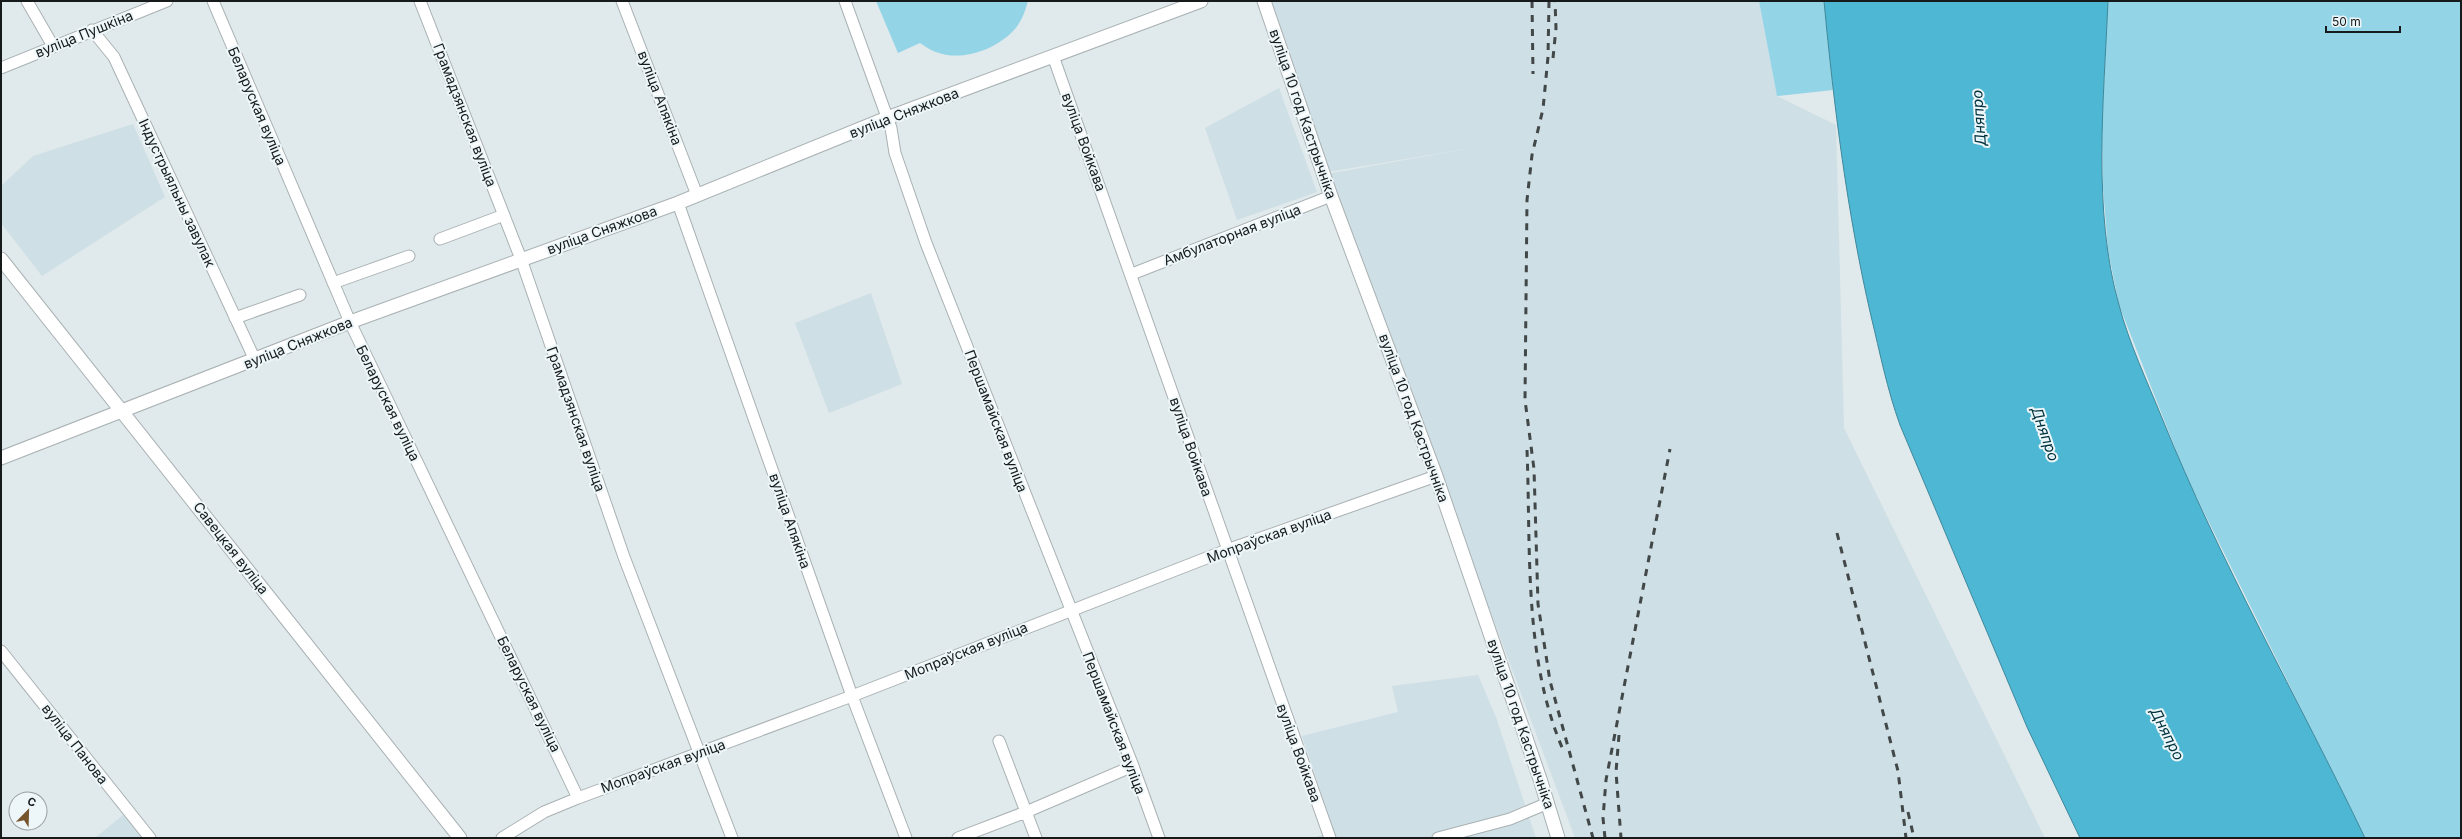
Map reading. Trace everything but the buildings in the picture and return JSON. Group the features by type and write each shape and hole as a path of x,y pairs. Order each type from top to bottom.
{"street":[{"path":"27,1 53,46"},
{"name":"вуліца Пушкіна","path":"1,68 167,1"},
{"name":"Беларуская вуліца","path":"213,1 350,322 578,798"},
{"name":"Грамадзянская вуліца","path":"420,1 521,259 624,556 732,838"},
{"name":"вуліца Апякіна","path":"622,1 697,195"},
{"name":"Першамайская вуліца","path":"845,1 887,118 895,153 926,243 1069,610 1133,766 1159,838"},
{"name":"вуліца Сняжкова","path":"1,458 350,322 697,195 887,118 1202,1"},
{"name":"вуліца 10 год Кастрычніка","path":"1264,1 1331,196 1436,476 1548,803 1558,838"},
{"name":"Індустрыяльны завулак","path":"92,30 114,57 255,360"},
{"name":"вуліца Войкава","path":"1053,56 1132,274 1227,550 1330,838"},
{"name":"Амбулаторная вуліца","path":"1132,274 1331,196"},
{"name":"вуліца Апякіна","path":"678,202 852,696 906,838"},
{"path":"440,239 504,215"},
{"path":"333,283 409,256"},
{"name":"Савецкая вуліца","path":"1,259 460,838"},
{"path":"236,318 300,294"},
{"name":"Мопраўская вуліца","path":"502,838 544,812 578,798 852,696 1069,610 1227,550 1436,476"},
{"name":"вуліца Панова","path":"1,651 150,838"},
{"path":"999,741 1036,838"},
{"path":"958,838 1026,812 1133,766"},
{"path":"1438,838 1510,819 1548,803"}],"shaded area":[{"path":"876,1 1028,1 1020,21 1006,38 987,49 967,55 956,56 936,52 920,43 898,53"},
{"path":"1271,1 1759,1 1777,96 1836,125 1844,428 2045,838 1575,838 1327,174 1477,147 1328,172"},
{"path":"1759,1 1824,1 1833,90 1777,96"},
{"path":"2108,1 2461,1 2461,838 2365,838 2186,476 2119,305 2108,250 2103,188 2102,126"},
{"path":"1279,88 1317,192 1237,220 1205,128"},
{"path":"133,124 165,197 42,276 1,223 1,186 33,156"},
{"path":"871,293 902,384 829,413 795,323"},
{"path":"1478,675 1496,717 1536,838 1313,838 1334,831 1302,736 1398,712 1392,686"},
{"path":"123,815 143,838 95,838"}],"water":[{"name":"Дняпро","path":"1824,1 2108,1 2103,115 2103,193 2105,231 2111,269 2123,319 2144,376 2209,525 2365,838 2080,838 2027,727 1900,425 1891,398 1862,277 1848,199 1832,80"}],"railway":[{"path":"1532,1 1533,74"},
{"path":"1549,1 1548,57 1543,109 1532,155 1527,200 1525,400 1534,469 1538,604 1550,681 1593,838"},
{"path":"1553,58 1556,28 1555,1"},
{"path":"1605,838 1603,818 1606,780 1670,449"},
{"path":"1527,450 1530,565 1535,642 1541,680 1551,716 1564,752"},
{"path":"1837,533 1898,771 1906,838"},
{"path":"1619,735 1616,772 1621,838"},
{"path":"1908,812 1914,838"}]}
